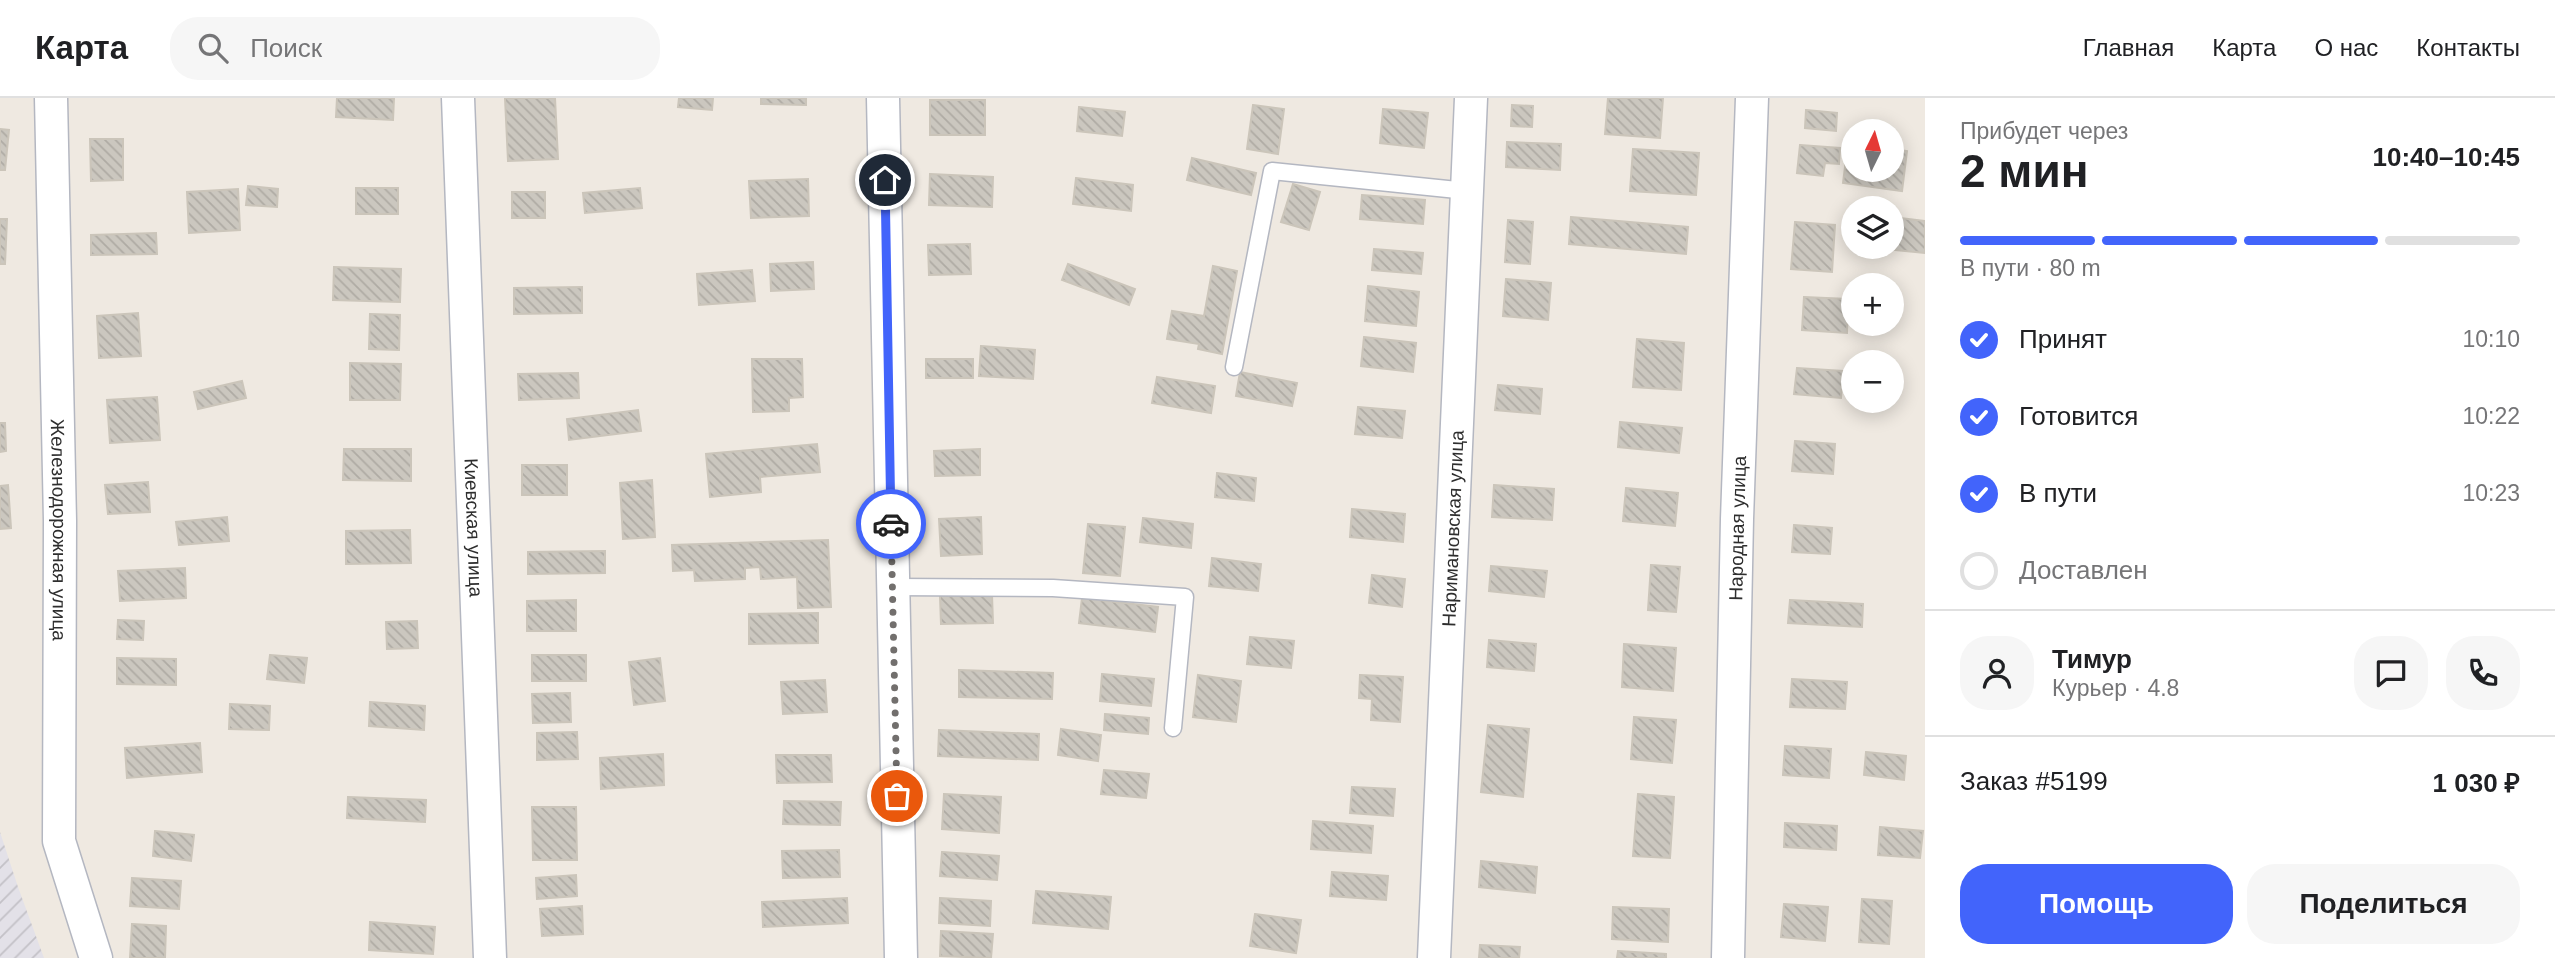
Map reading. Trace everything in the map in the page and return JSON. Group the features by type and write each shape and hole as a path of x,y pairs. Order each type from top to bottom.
{"street":[{"name":"Железнодорожная улица","path":"51,98 60,521 59,841 96,958"},
{"name":"Киевская улица","path":"458,98 490,958"},
{"path":"883,98 901,958"},
{"name":"Наримановская улица","path":"1434,958 1471,98"},
{"name":"Народная улица","path":"1728,958 1737,519 1752,98"}],"lane":[{"path":"1234,368 1272,171 1467,191"},
{"path":"893,587 1053,588 1185,597 1173,728"}],"shaded area":[{"path":"0,832 18,887 44,958 0,958"}],"building":[{"path":"337,98 394,98 393,120 336,117"},
{"path":"505,98 555,98 558,159 508,161"},
{"path":"679,98 713,98 712,110 678,107"},
{"path":"761,98 806,98 806,105 761,104"},
{"path":"1608,98 1663,98 1660,138 1605,134"},
{"path":"930,100 985,100 985,135 930,135"},
{"path":"1253,105 1284,109 1278,154 1247,149"},
{"path":"1512,105 1533,106 1532,127 1511,126"},
{"path":"1079,107 1125,112 1122,136 1077,131"},
{"path":"1383,109 1428,113 1424,148 1380,143"},
{"path":"1806,110 1837,113 1836,131 1805,128"},
{"path":"0,129 9,130 5,170 0,170"},
{"path":"90,139 123,139 123,180 91,181"},
{"path":"1507,142 1561,144 1560,170 1506,167"},
{"path":"1800,145 1840,148 1839,164 1825,163 1823,176 1797,173"},
{"path":"1633,149 1699,153 1696,195 1630,191"},
{"path":"1904,151 1907,151 1904,175"},
{"path":"1192,158 1256,173 1251,195 1187,180"},
{"path":"930,174 993,177 992,207 929,205"},
{"path":"1076,178 1133,185 1131,211 1073,204"},
{"path":"808,179 809,216 751,218 749,181"},
{"path":"1843,182 1903,182 1902,191"},
{"path":"1293,184 1320,192 1309,230 1281,222"},
{"path":"248,186 278,189 277,207 246,205"},
{"path":"356,188 398,188 398,214 356,214"},
{"path":"640,188 642,208 585,213 583,193"},
{"path":"238,189 240,230 189,233 187,192"},
{"path":"512,192 545,192 545,218 512,218"},
{"path":"1362,195 1425,200 1423,224 1360,219"},
{"path":"1571,217 1688,227 1686,254 1569,244"},
{"path":"1904,218 1925,221 1925,253 1904,251"},
{"path":"0,219 7,219 5,264 0,264"},
{"path":"1508,220 1533,222 1530,264 1505,262"},
{"path":"1795,222 1835,225 1832,272 1791,269"},
{"path":"156,233 157,254 91,255 91,235"},
{"path":"970,244 971,274 929,275 928,245"},
{"path":"1374,249 1423,253 1421,274 1372,270"},
{"path":"813,262 814,289 771,291 770,264"},
{"path":"1068,264 1135,289 1129,305 1062,280"},
{"path":"1213,266 1237,271 1222,354 1198,349 1199,344 1167,339 1172,311 1204,316"},
{"path":"334,267 401,269 400,302 333,300"},
{"path":"752,270 755,301 699,305 697,274"},
{"path":"1506,279 1551,283 1548,320 1503,316"},
{"path":"1368,286 1419,292 1416,326 1365,321"},
{"path":"582,287 582,313 514,314 514,288"},
{"path":"1804,297 1841,299 1841,333 1802,330"},
{"path":"138,313 141,356 99,358 97,316"},
{"path":"370,314 400,315 399,350 369,349"},
{"path":"1364,337 1416,343 1413,372 1361,366"},
{"path":"1637,339 1684,343 1681,390 1633,387"},
{"path":"981,346 1035,350 1033,379 979,376"},
{"path":"752,359 802,359 803,397 789,398 789,411 753,412"},
{"path":"926,359 973,359 973,378 926,378"},
{"path":"350,363 401,364 400,400 350,400"},
{"path":"1797,368 1841,371 1841,398 1794,394"},
{"path":"1240,372 1297,383 1292,406 1236,396"},
{"path":"578,373 579,398 519,400 518,374"},
{"path":"1157,377 1215,386 1211,413 1152,403"},
{"path":"242,381 246,398 198,409 194,392"},
{"path":"1498,385 1542,389 1540,414 1495,410"},
{"path":"157,397 160,440 110,443 107,400"},
{"path":"1358,407 1405,411 1402,438 1355,434"},
{"path":"638,410 641,431 569,440 567,419"},
{"path":"1620,422 1682,428 1679,453 1618,447"},
{"path":"0,423 5,423 6,451 0,452"},
{"path":"1795,441 1835,444 1833,474 1792,471"},
{"path":"817,444 820,472 760,477 761,492 710,497 706,454"},
{"path":"344,449 411,449 411,481 343,480"},
{"path":"980,449 980,475 935,476 934,451"},
{"path":"522,465 567,465 567,495 522,495"},
{"path":"1217,473 1256,478 1254,501 1215,497"},
{"path":"652,480 655,537 623,539 620,483"},
{"path":"148,482 150,512 108,514 105,485"},
{"path":"8,485 11,528 0,529 0,486"},
{"path":"1494,485 1554,489 1552,520 1492,517"},
{"path":"1626,488 1678,493 1675,526 1623,521"},
{"path":"1352,509 1405,514 1403,542 1350,537"},
{"path":"227,517 229,541 179,545 176,522"},
{"path":"981,517 982,554 941,556 939,519"},
{"path":"1143,518 1193,524 1191,548 1140,542"},
{"path":"1088,524 1125,527 1120,576 1083,573"},
{"path":"1794,525 1832,528 1830,554 1792,552"},
{"path":"410,530 411,563 346,564 346,531"},
{"path":"828,540 831,607 798,608 797,577 761,579 760,567 745,568 745,579 695,581 694,570 673,571 672,545"},
{"path":"605,551 605,573 528,574 528,552"},
{"path":"1212,558 1261,564 1258,591 1209,586"},
{"path":"1651,565 1680,567 1676,612 1648,610"},
{"path":"1491,566 1547,571 1544,597 1489,591"},
{"path":"185,568 186,598 120,601 118,571"},
{"path":"1372,575 1405,579 1402,607 1369,603"},
{"path":"992,595 993,623 941,624 940,596"},
{"path":"1082,598 1158,607 1155,632 1079,623"},
{"path":"576,600 576,631 527,631 527,601"},
{"path":"1790,600 1863,604 1862,627 1788,623"},
{"path":"818,613 818,643 749,644 749,614"},
{"path":"118,620 144,621 143,640 117,639"},
{"path":"417,621 418,648 387,649 386,622"},
{"path":"1250,637 1294,641 1291,668 1247,664"},
{"path":"1489,640 1536,644 1534,671 1487,667"},
{"path":"1624,644 1676,648 1673,691 1622,687"},
{"path":"270,655 307,658 304,683 267,679"},
{"path":"532,655 586,655 586,681 532,681"},
{"path":"117,658 176,659 176,685 117,684"},
{"path":"660,658 665,701 634,705 629,662"},
{"path":"959,670 1053,673 1052,699 959,697"},
{"path":"1102,674 1154,679 1151,706 1100,701"},
{"path":"1198,675 1241,681 1236,722 1193,717"},
{"path":"1360,675 1403,677 1400,722 1371,720 1372,699 1359,698"},
{"path":"1792,679 1847,682 1845,709 1790,707"},
{"path":"825,680 827,712 783,714 781,682"},
{"path":"570,693 571,722 533,723 532,694"},
{"path":"370,702 425,706 424,730 369,726"},
{"path":"230,704 270,706 269,730 229,729"},
{"path":"1105,714 1149,718 1148,734 1104,730"},
{"path":"1634,717 1676,720 1672,763 1631,759"},
{"path":"1488,725 1529,729 1523,797 1481,792"},
{"path":"1061,729 1101,735 1098,761 1058,755"},
{"path":"939,730 1039,734 1038,760 938,756"},
{"path":"577,732 578,759 537,760 537,733"},
{"path":"200,743 202,772 127,778 125,748"},
{"path":"1785,746 1831,749 1829,778 1783,775"},
{"path":"1866,752 1906,756 1904,780 1864,775"},
{"path":"663,754 664,785 601,789 600,758"},
{"path":"776,755 831,755 832,782 777,783"},
{"path":"1104,770 1149,774 1146,798 1101,794"},
{"path":"1352,787 1395,789 1393,816 1350,813"},
{"path":"944,794 1001,797 999,833 942,829"},
{"path":"1638,794 1674,797 1670,858 1633,856"},
{"path":"348,797 426,800 425,822 347,818"},
{"path":"784,801 841,802 840,825 783,824"},
{"path":"532,807 576,807 577,860 533,860"},
{"path":"1313,821 1373,826 1371,853 1311,849"},
{"path":"1785,823 1837,826 1836,850 1784,847"},
{"path":"1880,827 1923,831 1920,858 1878,855"},
{"path":"155,831 194,835 191,861 153,856"},
{"path":"839,850 840,877 783,878 782,851"},
{"path":"942,852 999,856 997,880 940,876"},
{"path":"1481,861 1537,867 1535,893 1479,887"},
{"path":"1332,872 1388,876 1386,900 1330,896"},
{"path":"576,875 577,896 537,899 536,878"},
{"path":"132,878 181,881 179,909 130,906"},
{"path":"1036,891 1111,897 1108,929 1033,923"},
{"path":"847,898 848,923 763,927 762,902"},
{"path":"940,898 991,901 990,926 939,923"},
{"path":"1862,899 1892,901 1889,944 1859,942"},
{"path":"1784,904 1828,907 1825,941 1781,937"},
{"path":"582,906 583,934 542,936 540,909"},
{"path":"1613,907 1669,909 1668,942 1612,939"},
{"path":"1255,914 1301,920 1296,953 1250,946"},
{"path":"370,922 435,927 433,954 369,950"},
{"path":"132,924 166,926 165,958 130,958"},
{"path":"941,931 993,934 991,958 940,956"},
{"path":"1480,945 1520,947 1519,958 1479,958"},
{"path":"1618,951 1666,954 1666,958 1617,958"}],"way so far":[{"path":"891,524 897,796"}],"route":[{"path":"885,180 891,524"}]}
